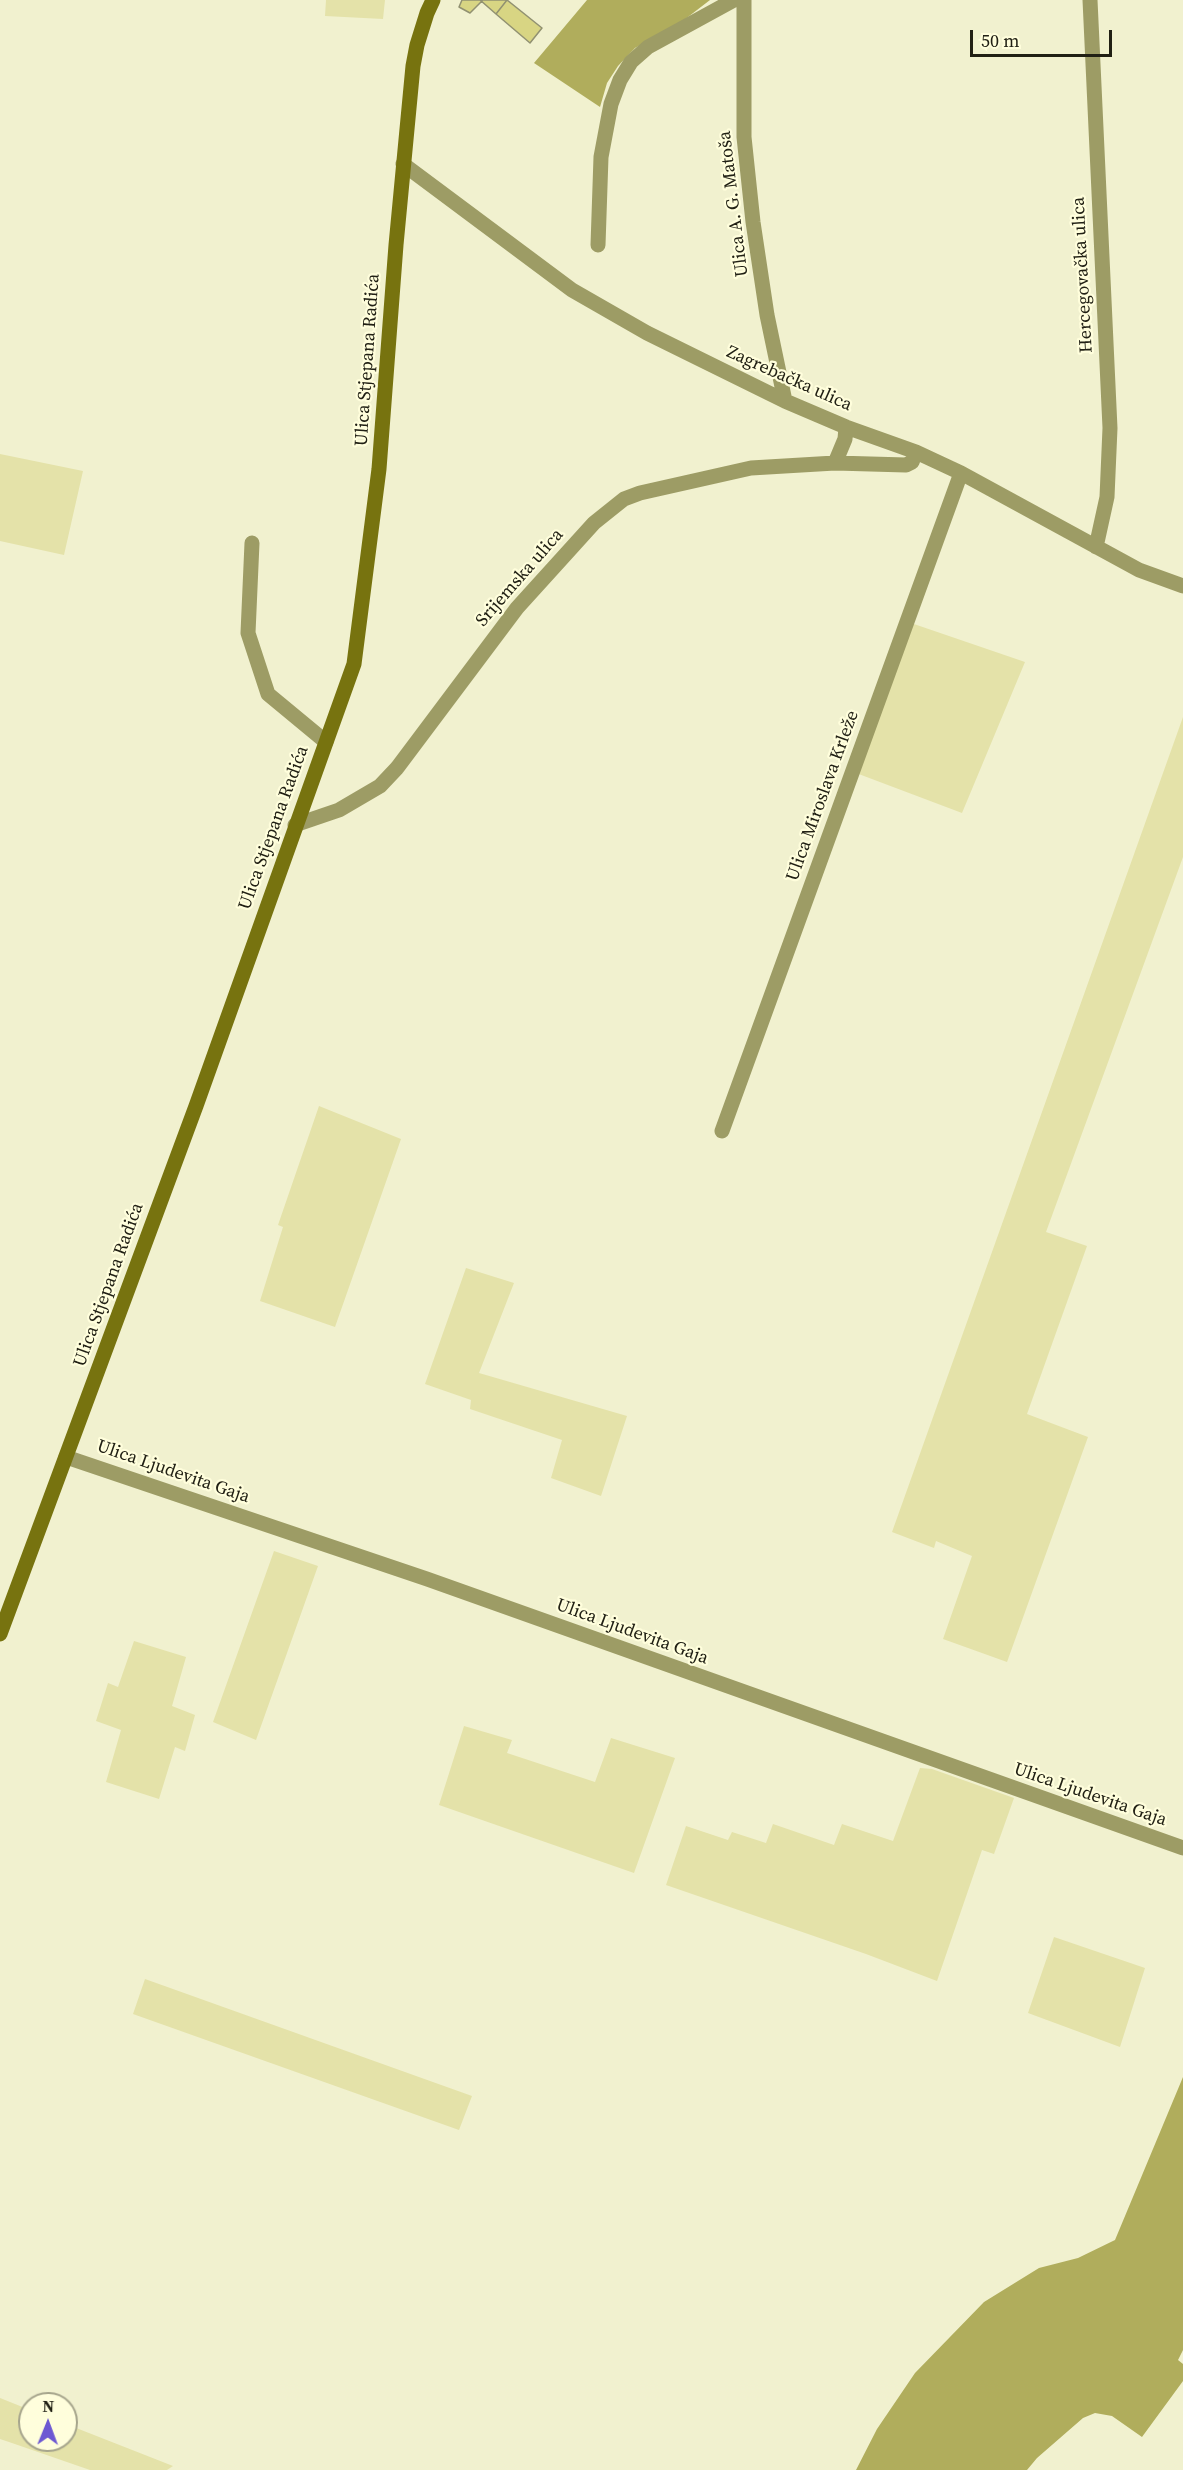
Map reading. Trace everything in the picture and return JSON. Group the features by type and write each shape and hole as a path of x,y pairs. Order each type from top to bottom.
{"street":[{"name":"Ulica Stjepana Radića","path":"0,1634 196,1106 354,664 379,469 403,164 417,45 427,13 434,0"},
{"path":"598,245 601,157 611,104 620,80 632,62 648,47 734,0"},
{"name":"Ulica A. G. Matoša","path":"744,0 744,137 753,222 767,315 785,401"},
{"name":"Hercegovačka ulica","path":"1090,0 1110,428 1107,497 1096,547"},
{"name":"Zagrebačka ulica","path":"403,164 572,290 647,333 785,401 846,427 916,452 961,473 1139,570 1183,586"},
{"path":"835,463 842,451 846,427"},
{"name":"Srijemska ulica","path":"295,825 339,810 380,786 397,768 517,608 594,523 615,505 640,493 751,468 835,463 906,465 912,462 916,452"},
{"name":"Ulica Miroslava Krleže","path":"722,1131 961,473"},
{"path":"252,543 248,633 268,694 326,742"},
{"name":"Ulica Ljudevita Gaja","path":"66,1457 427,1579 1051,1803 1183,1848"}],"shaded area":[{"path":"326,0 385,0 383,19 325,16"},
{"path":"587,0 710,0 684,20 635,48 618,66 607,83 600,107 534,63"},
{"path":"0,454 83,471 64,555 0,541"},
{"path":"911,623 1025,662 962,813 856,773"},
{"path":"1183,717 1183,857 1046,1232 1087,1246 1027,1414 1088,1437 1007,1662 943,1639 972,1556 936,1541 934,1548 892,1532"},
{"path":"319,1106 401,1139 335,1327 260,1301 283,1227 278,1225"},
{"path":"466,1268 514,1283 479,1373 627,1416 601,1496 551,1478 562,1440 470,1409 471,1400 425,1384"},
{"path":"274,1551 318,1566 256,1740 213,1722"},
{"path":"134,1641 186,1657 172,1706 195,1715 185,1751 175,1747 159,1799 106,1782 121,1730 96,1721 108,1683 118,1687"},
{"path":"464,1726 512,1740 507,1753 595,1782 611,1738 675,1758 634,1873 439,1805"},
{"path":"920,1768 932,1769 1014,1798 994,1854 982,1850 937,1981 666,1885 686,1826 728,1840 732,1832 766,1843 773,1824 834,1845 842,1824 893,1841"},
{"path":"1054,1937 1145,1968 1120,2047 1028,2013"},
{"path":"145,1979 472,2096 459,2130 133,2014"},
{"path":"1183,2077 1183,2350 1178,2360 1183,2364 1183,2381 1142,2437 1112,2416 1095,2413 1083,2418 1037,2458 1027,2470 856,2470 877,2429 915,2373 984,2302 1039,2268 1078,2258 1115,2240"},
{"path":"0,2398 18,2405 18,2445 0,2439"},
{"path":"78,2429 173,2466 167,2470 90,2470 38,2452 78,2452"}],"building":[{"path":"462,0 482,1 470,13 459,7"},
{"path":"480,0 507,0 496,14"},
{"path":"507,0 542,28 530,43 496,14"}]}
